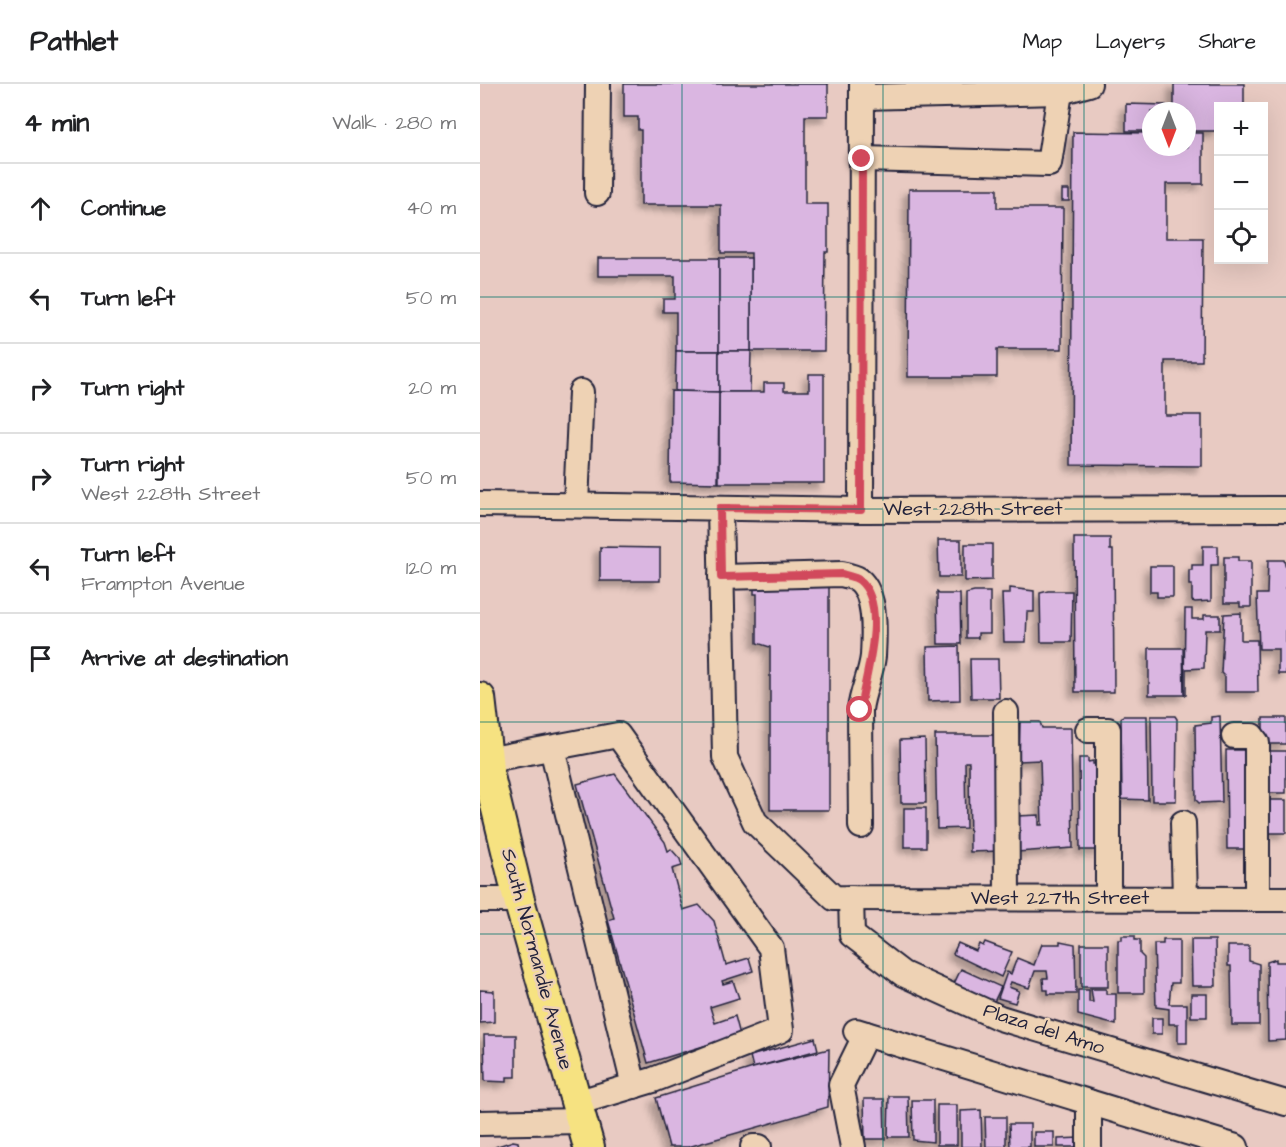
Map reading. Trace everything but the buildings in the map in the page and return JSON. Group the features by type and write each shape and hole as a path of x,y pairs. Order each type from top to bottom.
{"main road":[{"name":"South Normandie Avenue","path":"480,698 487,760 519,900 582,1124"}],"street":[{"path":"597,193 598,84"},
{"path":"861,510 862,91 1060,92 1089,84"},
{"path":"862,159 1049,164 1060,92"},
{"path":"576,504 580,392"},
{"name":"West 228th Street","path":"480,504 861,510 1286,508"},
{"path":"720,508 725,757 755,822 843,898"},
{"path":"721,577 842,574 859,580 868,592 872,608 873,657 862,692 860,710 861,826"},
{"path":"1006,712 1007,898"},
{"path":"1088,730 1108,729 1108,898"},
{"path":"480,1122 582,1124 634,1086 781,1030 771,948 618,735 487,760"},
{"path":"1234,736 1252,736 1257,743 1257,899"},
{"path":"552,748 634,1086"},
{"path":"1184,823 1185,898"},
{"name":"West 227th Street","path":"843,898 1286,899"},
{"name":"Plaza del Amo","path":"843,898 852,935 903,974 1000,1018 1286,1103"},
{"path":"480,900 519,900"},
{"path":"853,1147 841,1085 867,1034 1236,1147"},
{"path":"1089,1102 1089,1147"},
{"path":"753,1147 759,1147"}],"route":[{"path":"860,710 862,692 873,657 872,608 868,592 859,580 842,574 721,577 720,508 861,510 862,159"}]}
